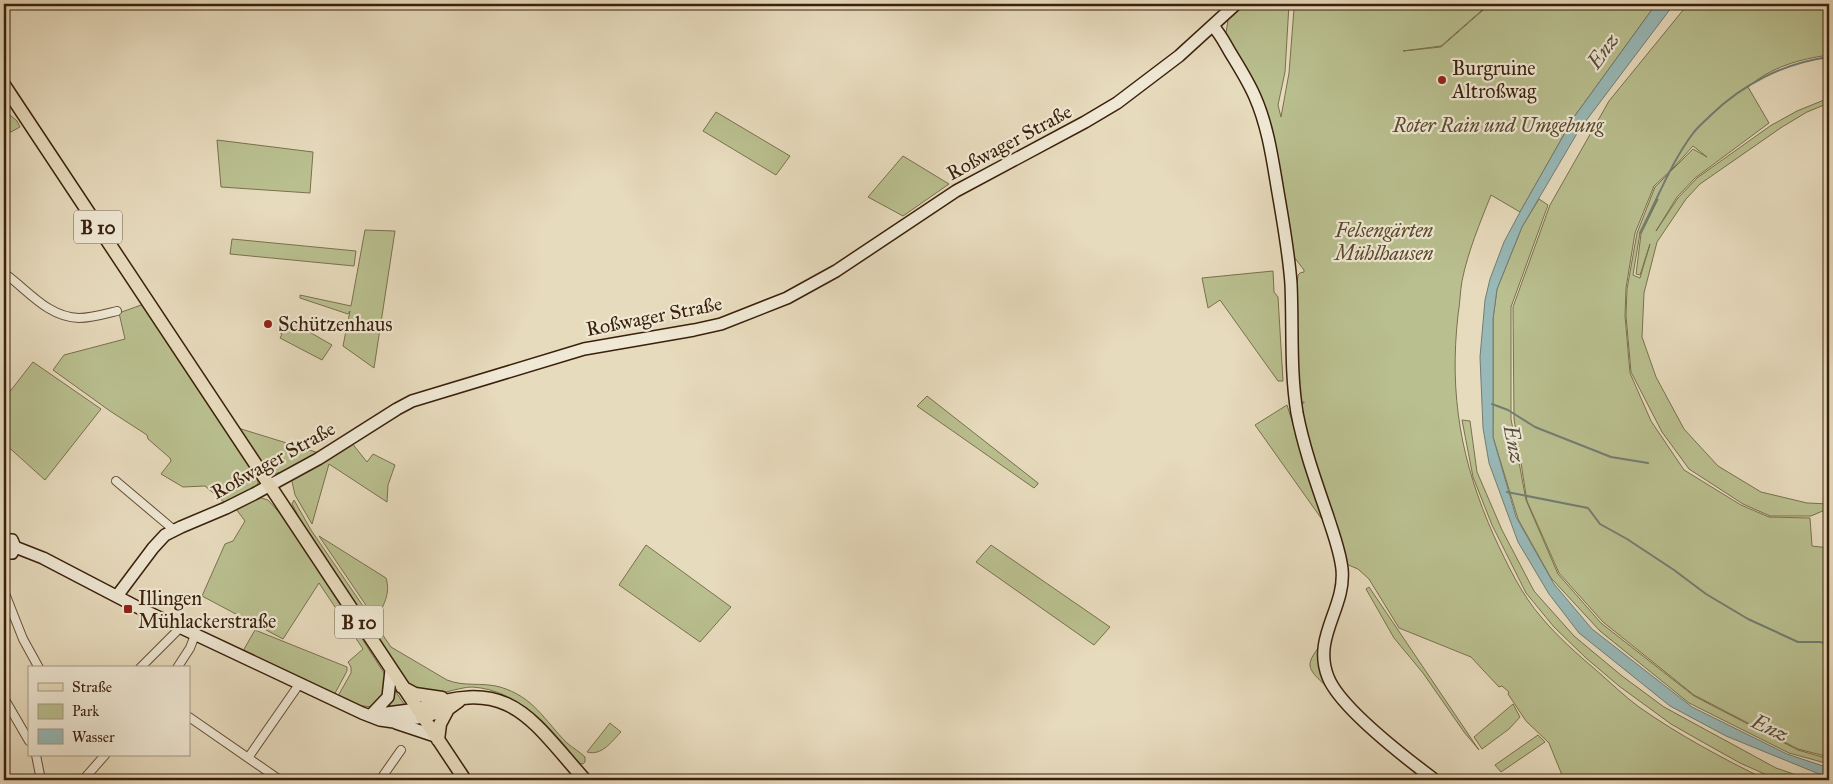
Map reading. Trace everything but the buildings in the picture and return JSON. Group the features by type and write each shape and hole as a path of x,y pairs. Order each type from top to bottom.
{"main road":[{"name":"B 10","path":"4,85 420,713"},
{"path":"402,686 415,694 454,702"},
{"path":"465,780 420,713 477,697 502,702 518,710 540,728 585,780"},
{"path":"436,738 440,724 454,702"}],"street":[{"name":"Roßwager Straße","path":"117,596 165,535 226,508 318,459 397,409 422,398 584,349 721,324 787,298 836,271 956,191 1117,103 1173,61 1236,4"},
{"path":"1210,29 1232,56 1255,97 1270,146 1288,258 1292,373 1298,414 1305,448 1338,548 1342,566 1341,594 1325,639 1323,656 1326,670 1334,689 1352,710 1435,780"},
{"path":"4,273 42,304 60,314 78,318 117,311"},
{"path":"116,482 174,530"},
{"path":"4,540 12,540 15,547 43,558 180,628 362,713 394,722 436,738"},
{"path":"4,553 12,553 15,547"},
{"path":"4,591 7,610 39,666"},
{"path":"142,666 180,628"},
{"path":"178,666 190,648 195,635"},
{"path":"371,715 385,703 388,697 391,670"},
{"path":"248,758 300,683"},
{"path":"4,698 28,739"},
{"path":"371,715 420,713"},
{"path":"394,722 420,713"},
{"path":"190,718 280,780"},
{"path":"21,726 28,722"},
{"path":"380,780 401,750"},
{"path":"36,756 41,780"},
{"path":"83,780 104,756"}],"green space":[{"name":"Felsengärten Mühlhausen","path":"1242,4 1289,4 1285,72 1278,105 1281,117 1289,73 1296,4 1489,4 1441,46 1403,51 1441,47 1490,4 1656,4 1574,117 1520,212 1491,195 1471,248 1461,285 1455,373 1460,428 1473,482 1494,536 1509,568 1534,609 1575,652 1639,707 1702,746 1767,780 1564,780 1549,743 1526,721 1508,694 1509,692 1502,686 1499,687 1471,657 1399,628 1369,579 1358,569 1346,564 1307,436 1300,404 1304,402 1300,402 1298,391 1296,295 1298,275 1304,272 1304,270 1294,257 1272,129 1260,94 1226,33 1228,20"},
{"path":"1688,4 1829,4 1829,55 1786,65 1766,74 1748,87 1769,123 1695,178 1677,197 1656,231 1678,198 1697,178 1770,126 1797,111 1829,98 1829,103 1807,112 1782,127 1700,184 1686,199 1657,242 1644,293 1642,337 1656,377 1684,429 1718,466 1761,492 1807,503 1829,504 1829,510 1811,516 1770,516 1743,504 1689,469 1662,432 1631,372 1626,316 1627,289 1637,233 1655,187 1693,149 1707,157 1693,146 1654,186 1635,233 1626,288 1625,316 1630,373 1651,421 1684,470 1741,505 1769,517 1810,518 1812,546 1829,548 1829,757 1798,749 1694,695 1603,622 1559,573 1527,501 1514,419 1513,307 1550,205 1609,101","holes":["1658,199 1641,234 1636,274 1640,275 1650,244 1640,278 1633,275 1640,233"]},
{"path":"4,110 17,121 20,127 11,132 4,126"},
{"path":"716,112 790,156 776,175 703,131"},
{"path":"217,140 313,152 310,193 221,187"},
{"path":"903,156 949,184 903,216 868,197"},
{"path":"1539,199 1548,205 1511,307 1511,419 1526,500 1558,574 1601,623 1694,696 1798,750 1829,759 1829,764 1789,753 1689,703 1600,631 1551,578 1518,519 1493,437 1493,319 1497,289 1522,227"},
{"path":"365,230 395,231 374,368 343,346 350,311 348,314 300,298 300,295 351,306"},
{"path":"232,239 356,251 354,266 230,254"},
{"path":"1273,271 1274,292 1278,297 1283,381 1278,381 1220,300 1208,308 1202,278"},
{"path":"144,304 258,478 256,488 225,503 205,486 183,487 161,474 171,461 170,458 148,439 147,435 53,370 64,355 125,339 119,313"},
{"path":"292,322 332,345 322,360 280,338 282,334 277,331 281,323 290,327"},
{"path":"33,362 101,409 45,480 4,443 4,399"},
{"path":"927,396 1038,484 1034,488 917,406"},
{"path":"1287,405 1323,518 1321,518 1255,425"},
{"path":"1462,420 1470,421 1477,472 1502,530 1534,591 1574,636 1622,676 1664,707 1776,768 1811,780 1778,780 1740,763 1671,724 1619,686 1554,627 1526,593 1492,525 1473,477"},
{"path":"238,428 319,453 288,471 272,474 267,472"},
{"path":"351,442 367,462 373,454 395,465 388,485 387,502 329,464 312,524 295,495 291,477"},
{"path":"258,497 268,500 286,520 384,673 387,682 387,692 372,707 355,705 338,696 351,673 351,667 348,662 363,649 319,583 283,639 202,596 225,544 233,541 245,521 236,509"},
{"path":"294,500 311,530 391,647 447,680 500,687 512,691 538,710 567,743 585,757 585,762 583,764 577,763 556,737 532,713 505,695 472,687 428,694 419,691 407,682 307,533 292,504"},
{"path":"319,536 386,578 387,595 376,620"},
{"path":"646,545 731,607 700,642 619,585"},
{"path":"991,545 1110,627 1094,645 976,562"},
{"path":"1369,587 1479,750 1464,732 1423,673 1394,638 1366,589"},
{"path":"255,630 347,667 347,671 334,695 243,651"},
{"path":"1325,639 1328,688 1311,670 1310,665 1311,660"},
{"path":"394,689 406,707 383,710"},
{"path":"1513,704 1520,717 1509,729 1482,749 1474,737"},
{"path":"610,723 621,732 602,750 592,753 587,752"},
{"path":"1538,735 1545,742 1501,772 1495,765"}],"water":[{"path":"1656,4 1674,4 1579,130 1522,227 1497,289 1493,319 1493,437 1516,517 1554,584 1592,629 1692,707 1787,754 1829,768 1829,778 1726,736 1670,706 1579,633 1549,594 1518,542 1489,463 1483,428 1480,357 1485,300 1490,279 1504,242 1574,117"}],"waterway":[{"path":"1640,233 1678,156 1694,132 1711,115 1737,94 1765,77 1796,64 1829,57"},
{"name":"Enz","path":"1492,404 1508,410 1535,427 1611,457 1648,463"},
{"path":"1507,492 1588,508 1600,524 1627,539 1706,594 1748,619 1798,642 1829,644"},
{"path":"4,773 9,780"}],"place":[{"name":"Burgruine Altroßwag","path":"1442,80"},
{"name":"Schützenhaus","path":"268,324"},
{"name":"Illingen Mühlackerstraße","path":"128,609"}],"park label":[{"name":"Roter Rain und Umgebung","path":"1498,125"}]}
